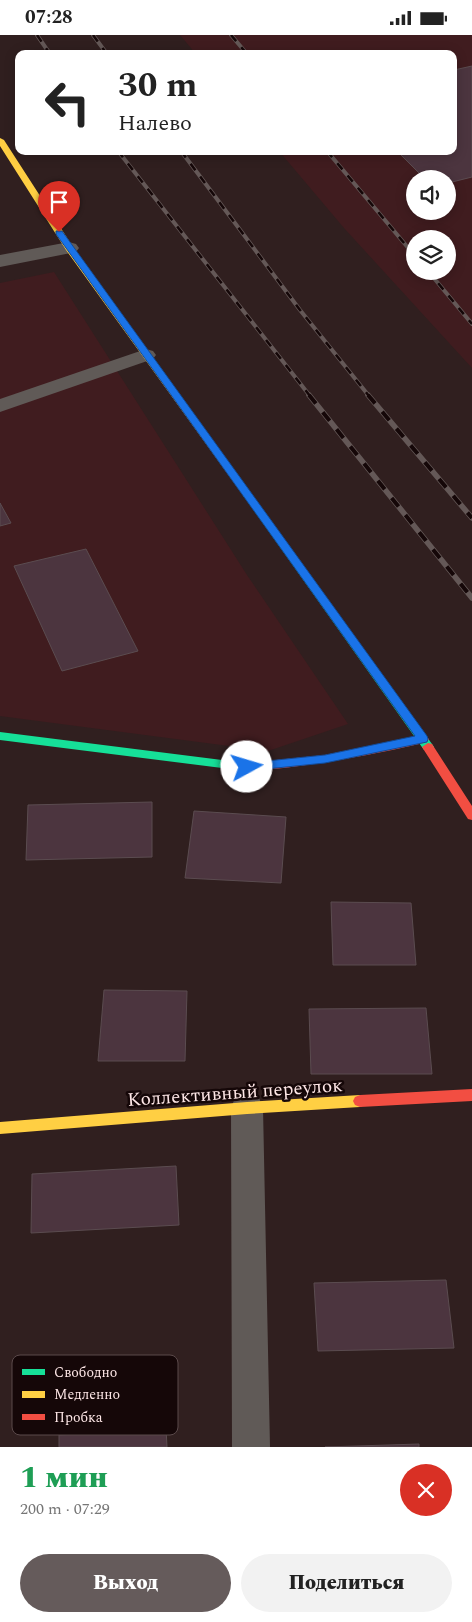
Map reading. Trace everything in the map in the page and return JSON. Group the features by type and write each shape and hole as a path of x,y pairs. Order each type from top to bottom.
{"main road":[{"path":"0,140 69,248 422,739 472,816"},
{"path":"0,736 247,767 325,759 422,739"},
{"name":"Коллективный переулок","path":"0,1128 248,1108 472,1095"}],"street":[{"path":"0,261 69,248"},
{"path":"248,1108 251,1447"}],"lane":[{"path":"0,406 146,355"}],"shaded area":[{"path":"180,35 472,35 472,368 344,228 282,155 457,155 457,50 193,50"},
{"path":"54,272 247,575 348,724 268,751 0,716 0,283"}],"building":[{"path":"472,66 472,177 456,181 456,170 416,170 401,155 457,155 457,69"},
{"path":"0,503 11,523 0,526"},
{"path":"86,549 138,651 62,671 14,566"},
{"path":"152,802 152,857 26,860 28,805"},
{"path":"194,811 286,817 281,883 185,878"},
{"path":"331,902 411,903 416,965 333,965"},
{"path":"104,990 187,991 185,1061 98,1061"},
{"path":"426,1008 432,1074 311,1074 309,1009"},
{"path":"176,1166 179,1225 31,1233 32,1174"},
{"path":"446,1280 454,1348 318,1351 314,1283"},
{"path":"59,1435 166,1435 167,1447 59,1447"},
{"path":"419,1444 419,1447 325,1447"}],"railway":[{"path":"37,35 47,50"},
{"path":"93,35 104,50"},
{"path":"231,35 244,50"},
{"path":"121,155 310,396"},
{"path":"184,155 300,310 369,396"},
{"path":"330,155 406,245"},
{"path":"435,280 472,324"},
{"path":"309,395 472,598"},
{"path":"368,395 472,518"}],"traffic: fast":[{"path":"248,496 428,747"},
{"path":"0,736 230,765"}],"traffic: slow":[{"path":"0,140 69,248 248,496"},
{"path":"0,1128 360,1101"}],"traffic: jam":[{"path":"230,765 247,767 325,759 423,739"},
{"path":"428,747 472,816"},
{"path":"360,1101 472,1095"}],"route":[{"path":"59,232 422,739 325,759 247,767"}]}
